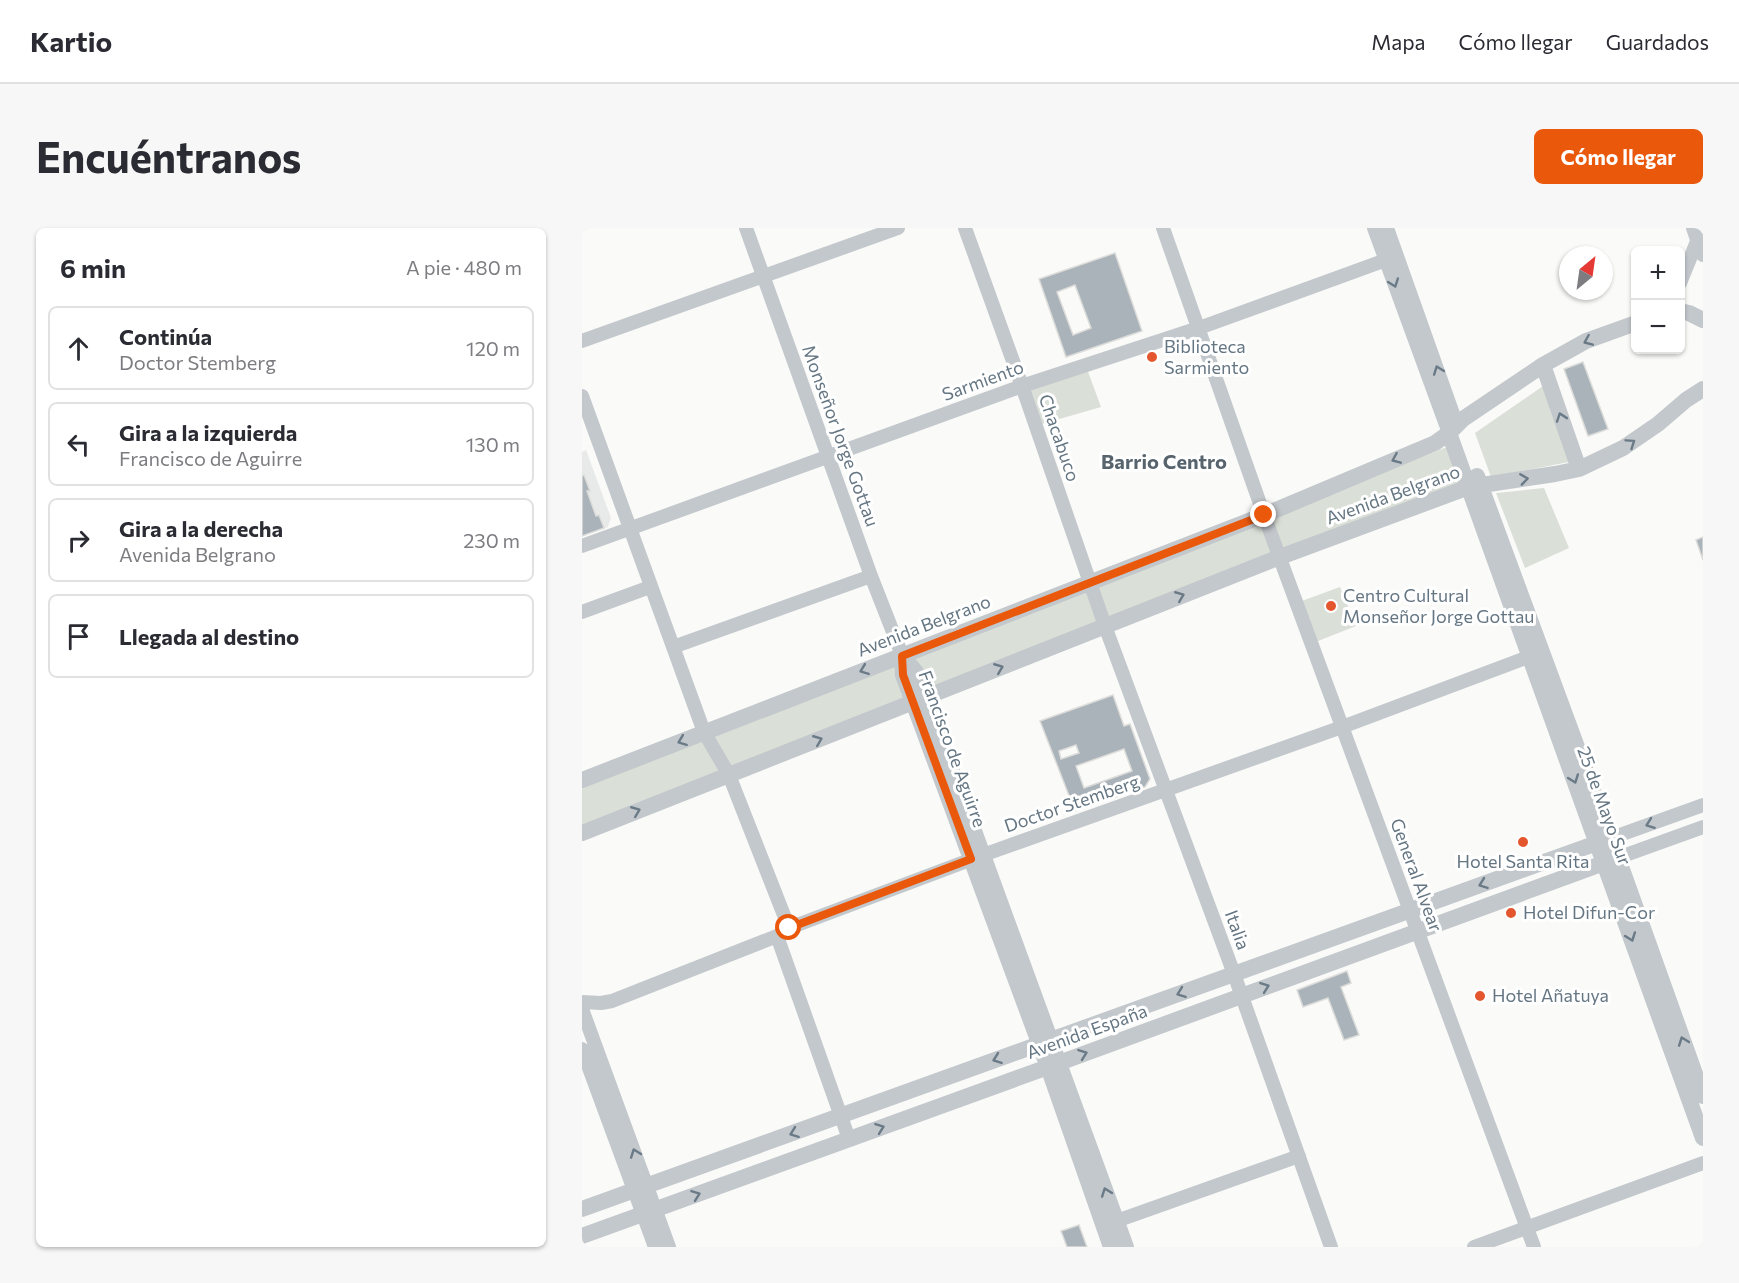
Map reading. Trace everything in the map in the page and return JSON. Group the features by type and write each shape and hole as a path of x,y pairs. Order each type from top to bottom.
{"street":[{"name":"Monseñor Jorge Gottau","path":"746,228 902,656"},
{"path":"582,341 898,228"},
{"name":"Chacabuco","path":"965,228 1105,626"},
{"name":"General Alvear","path":"1163,228 1264,515 1534,1247"},
{"path":"1374,228 1391,258 1453,429"},
{"path":"1387,228 1391,258"},
{"path":"1685,271 1698,240"},
{"name":"Sarmiento","path":"582,546 1022,386 1199,328 1391,258"},
{"path":"1685,312 1703,320"},
{"name":"Avenida Belgrano","path":"582,780 1264,515 1435,443 1477,409 1543,365 1586,341 1631,324"},
{"path":"1543,365 1579,469"},
{"name":"Avenida Belgrano","path":"582,833 1280,557 1475,486 1579,469 1623,448 1703,389"},
{"path":"582,396 650,587 705,732 729,775 789,928"},
{"name":"25 de Mayo Sur","path":"1453,429 1603,841 1703,1096"},
{"path":"673,647 871,576"},
{"path":"582,612 650,587"},
{"name":"Italia","path":"1105,626 1234,974 1331,1247"},
{"name":"Doctor Stemberg","path":"582,1002 612,1001 777,936 789,928 977,857 1342,727 1536,654"},
{"name":"Francisco de Aguirre","path":"902,656 903,675 919,700 1110,1223 1126,1247"},
{"path":"1603,841 1702,807"},
{"path":"1611,860 1703,827"},
{"name":"Avenida España","path":"582,1209 1603,841"},
{"name":"25 de Mayo Sur","path":"1611,860 1703,1138"},
{"name":"Avenida España","path":"582,1236 1611,860"},
{"path":"777,936 849,1139"},
{"path":"582,1009 640,1188"},
{"path":"582,1049 649,1212 669,1247"},
{"path":"1110,1223 1299,1156"},
{"path":"1474,1247 1703,1162"},
{"path":"649,1212 654,1247"},
{"name":"Francisco de Aguirre","path":"1110,1223 1111,1247"}],"shaded area":[{"path":"1087,369 1101,407 1035,426 1022,391"},
{"path":"1543,386 1569,462 1491,477 1475,433"},
{"path":"1447,447 1462,485 582,827 582,784"},
{"path":"586,450 611,518 608,527 582,536 582,452"},
{"path":"1544,488 1569,548 1525,568 1496,493"},
{"path":"1340,587 1356,626 1313,643 1299,602"}],"building":[{"path":"1115,253 1142,331 1066,357 1039,279","holes":["1075,285 1091,328 1073,335 1057,292"]},
{"path":"1583,362 1608,429 1588,436 1564,369"},
{"path":"584,475 596,516 599,515 604,528 582,536 582,476"},
{"path":"1703,537 1703,560 1696,540"},
{"path":"1113,695 1124,726 1130,724 1150,779 1145,787 1075,811 1040,721","holes":["1076,745 1079,753 1061,759 1059,751","1124,749 1132,771 1084,788 1076,766"]},
{"path":"1347,971 1351,983 1341,987 1359,1035 1344,1040 1328,998 1303,1007 1297,990"},
{"path":"1079,1225 1087,1247 1067,1247 1061,1231"}],"place":[{"name":"Biblioteca Sarmiento","path":"1152,357"},
{"name":"Centro Cultural Monseñor Jorge Gottau","path":"1331,606"},
{"name":"Hotel Santa Rita","path":"1523,842"},
{"name":"Hotel Difun-Cor","path":"1511,913"},
{"name":"Hotel Añatuya","path":"1480,996"}],"district":[{"name":"Barrio Centro","path":"1164,462"}],"route":[{"path":"789,928 971,859 903,675 902,656 1264,515"}]}
